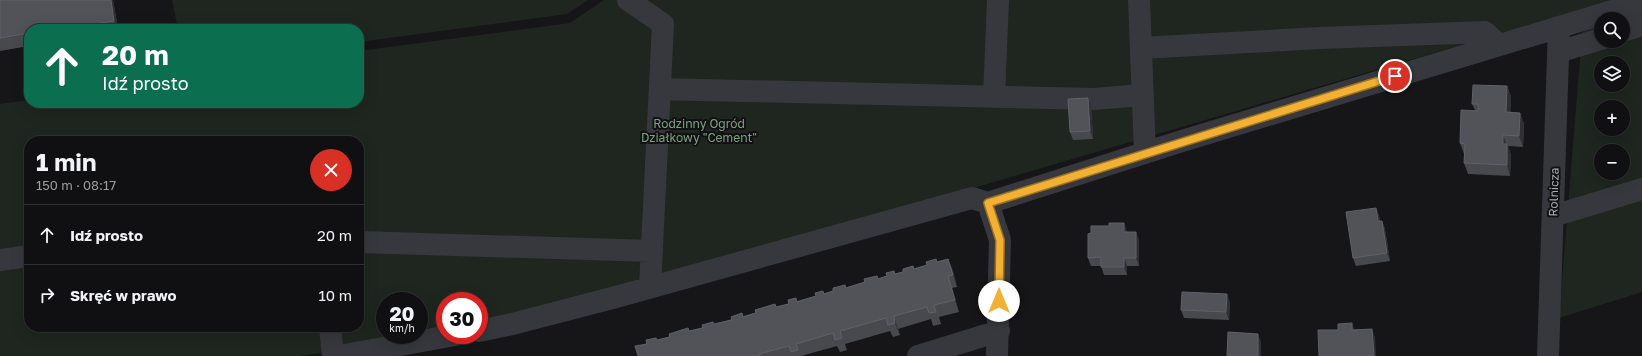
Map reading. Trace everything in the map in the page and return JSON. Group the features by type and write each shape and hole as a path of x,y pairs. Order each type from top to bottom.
{"street":[{"path":"628,0 663,24 650,287"},
{"path":"994,97 998,0"},
{"path":"1139,0 1145,153"},
{"path":"1588,18 1611,0"},
{"path":"488,329 650,287 972,198 988,203 1145,153 1642,2"},
{"path":"1630,29 1642,25"},
{"name":"Rolnicza","path":"1548,356 1559,27"},
{"path":"1141,48 1320,38 1485,32 1499,45"},
{"path":"1558,52 1594,41"},
{"path":"660,89 1093,99 1143,95"},
{"path":"1553,216 1642,189"},
{"path":"988,203 1000,240 999,331 997,356"},
{"path":"364,242 652,251"},
{"path":"0,260 24,257"},
{"path":"918,356 999,331"},
{"path":"331,332 333,356"},
{"path":"339,356 436,338"}],"green space":[{"path":"172,0 588,0 567,14 364,41 364,24 177,24"},
{"name":"Rodzinny Ogród Działkowy \"Cement\"","path":"604,0 1642,0 1642,292 1559,318 1584,9 557,310 488,322 488,292 436,292 436,333 428,334 428,292 376,292 376,343 301,356 0,356 0,104 24,101 24,108 364,108 364,50 570,23"}],"building":[{"path":"0,0 111,0 114,21 93,24 24,24 24,34 0,38"},
{"path":"1473,85 1507,86 1506,112 1520,113 1519,136 1503,135 1503,144 1507,144 1507,165 1464,163 1465,144 1460,143 1461,110 1478,111 1478,104 1472,104"},
{"path":"1088,98 1090,131 1070,132 1068,99"},
{"path":"1376,208 1378,221 1382,221 1387,253 1353,258 1346,212"},
{"path":"1109,223 1124,223 1124,232 1136,232 1136,258 1124,258 1124,267 1101,267 1101,257 1088,258 1088,234 1091,233 1091,226 1109,226"},
{"path":"936,259 937,262 948,259 953,275 948,276 955,300 934,305 936,312 929,313 927,307 894,316 895,323 888,325 886,318 840,331 842,338 835,340 833,333 796,344 798,350 791,352 789,346 759,354 760,356 638,356 635,346 647,344 646,340 656,338 657,340 670,337 669,334 688,328 689,331 703,328 702,325 713,322 714,324 732,320 731,317 742,313 743,317 756,313 755,310 775,304 776,307 789,304 788,300 796,298 797,302 816,296 815,293 823,291 824,294 833,291 833,288 845,285 846,288 865,282 864,279 877,276 878,279 887,276 886,273 894,271 895,274 903,272 903,269 913,266 914,269 927,265 926,262"},
{"path":"1182,292 1227,294 1226,312 1181,310"},
{"path":"1352,323 1352,330 1372,329 1374,356 1319,356 1318,330 1338,330 1338,324"},
{"path":"1228,332 1258,334 1258,356 1227,356"}],"route":[{"path":"999,301 1000,240 988,203 1182,141 1395,76"}]}
